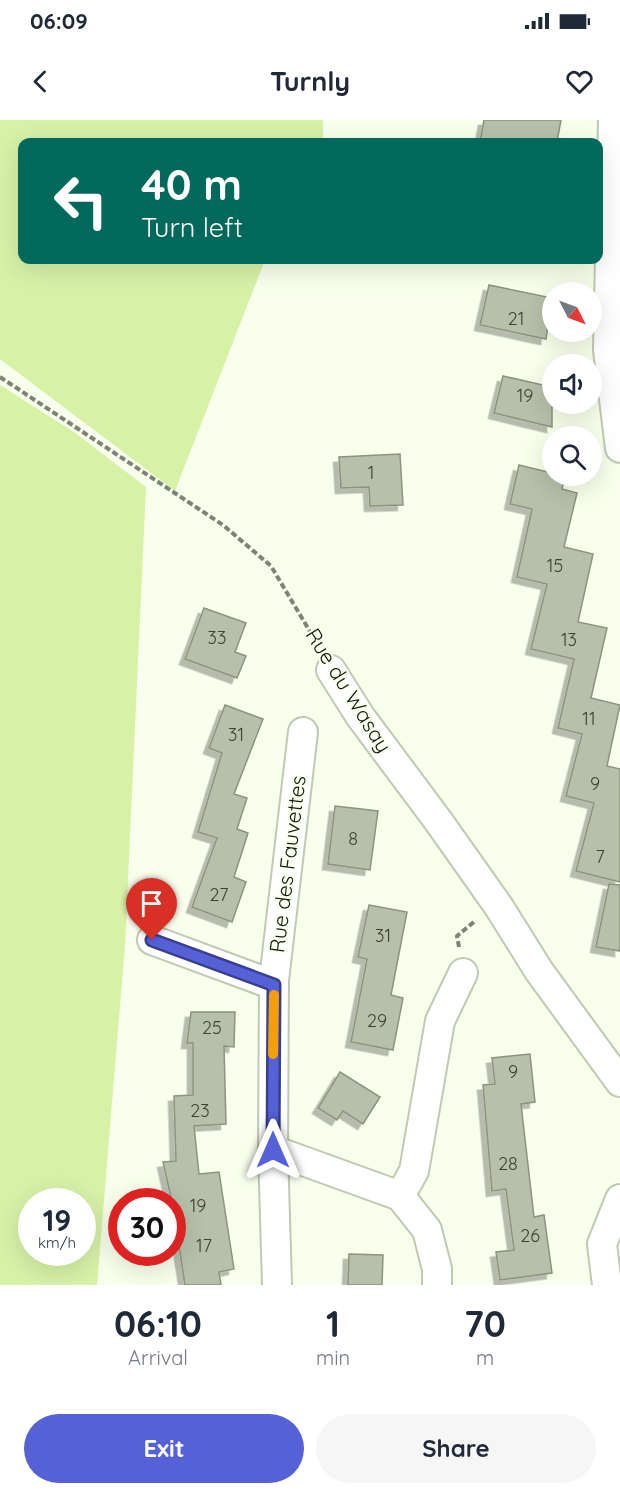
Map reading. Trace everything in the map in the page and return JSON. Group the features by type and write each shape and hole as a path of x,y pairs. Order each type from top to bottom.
{"street":[{"path":"613,120 608,350 620,448"},
{"name":"Rue du Wasay","path":"331,670 360,716 499,908 539,971 620,1082"},
{"name":"Rue des Fauvettes","path":"277,1285 273,1150 274,985 303,732"},
{"path":"152,940 274,985"},
{"path":"400,1196 414,1171 440,1021 464,973"},
{"path":"273,1150 400,1196 427,1230 437,1269 437,1285"},
{"path":"607,1285 602,1244 620,1199"}],"path":[{"name":"Rue du Wasay","path":"0,377 223,525 271,566 331,670"},
{"path":"464,973 457,936 466,926 499,908"}],"green space":[{"path":"0,120 323,120 323,138 18,138 18,264 263,264 175,491 0,359"},
{"path":"0,385 74,432 146,487 125,946 97,1285 0,1285"}],"building":[{"path":"484,120 561,120 558,138 481,138"},
{"path":"489,285 542,296 542,338 480,325"},
{"path":"503,376 542,385 542,414 552,414 552,426 548,426 494,413"},
{"path":"400,454 403,505 370,506 369,487 341,488 339,457"},
{"path":"519,465 542,471 542,486 563,486 562,489 577,493 564,547 593,554 578,622 607,628 591,698 620,705 607,766 620,769 620,882 576,871 594,803 566,796 582,734 558,728 574,659 531,649 547,584 517,577 532,509 510,504"},
{"path":"204,608 246,623 235,652 246,656 237,678 185,659"},
{"path":"225,705 263,719 234,794 247,798 237,829 248,833 234,877 246,882 232,922 192,907 217,838 198,832 222,753 209,748"},
{"path":"335,806 378,811 370,870 328,864"},
{"path":"609,884 620,885 620,951 596,947"},
{"path":"369,905 407,912 391,995 403,998 393,1050 351,1042 367,959 358,957"},
{"path":"191,1012 235,1012 234,1047 224,1046 226,1124 194,1126 199,1174 219,1172 234,1269 219,1272 221,1285 185,1285 182,1266 186,1266 186,1188 169,1188 163,1162 176,1161 174,1096 193,1095 193,1043 187,1043"},
{"path":"530,1054 535,1102 521,1104 534,1217 544,1215 552,1273 500,1280 496,1252 514,1250 506,1189 492,1191 483,1085 495,1084 492,1058"},
{"path":"340,1072 380,1097 363,1124 343,1111 337,1120 318,1108"},
{"path":"349,1254 383,1255 382,1285 348,1285"}],"slow traffic":[{"path":"273,1054 274,995"}],"route":[{"path":"152,940 274,985 273,1150"}]}
